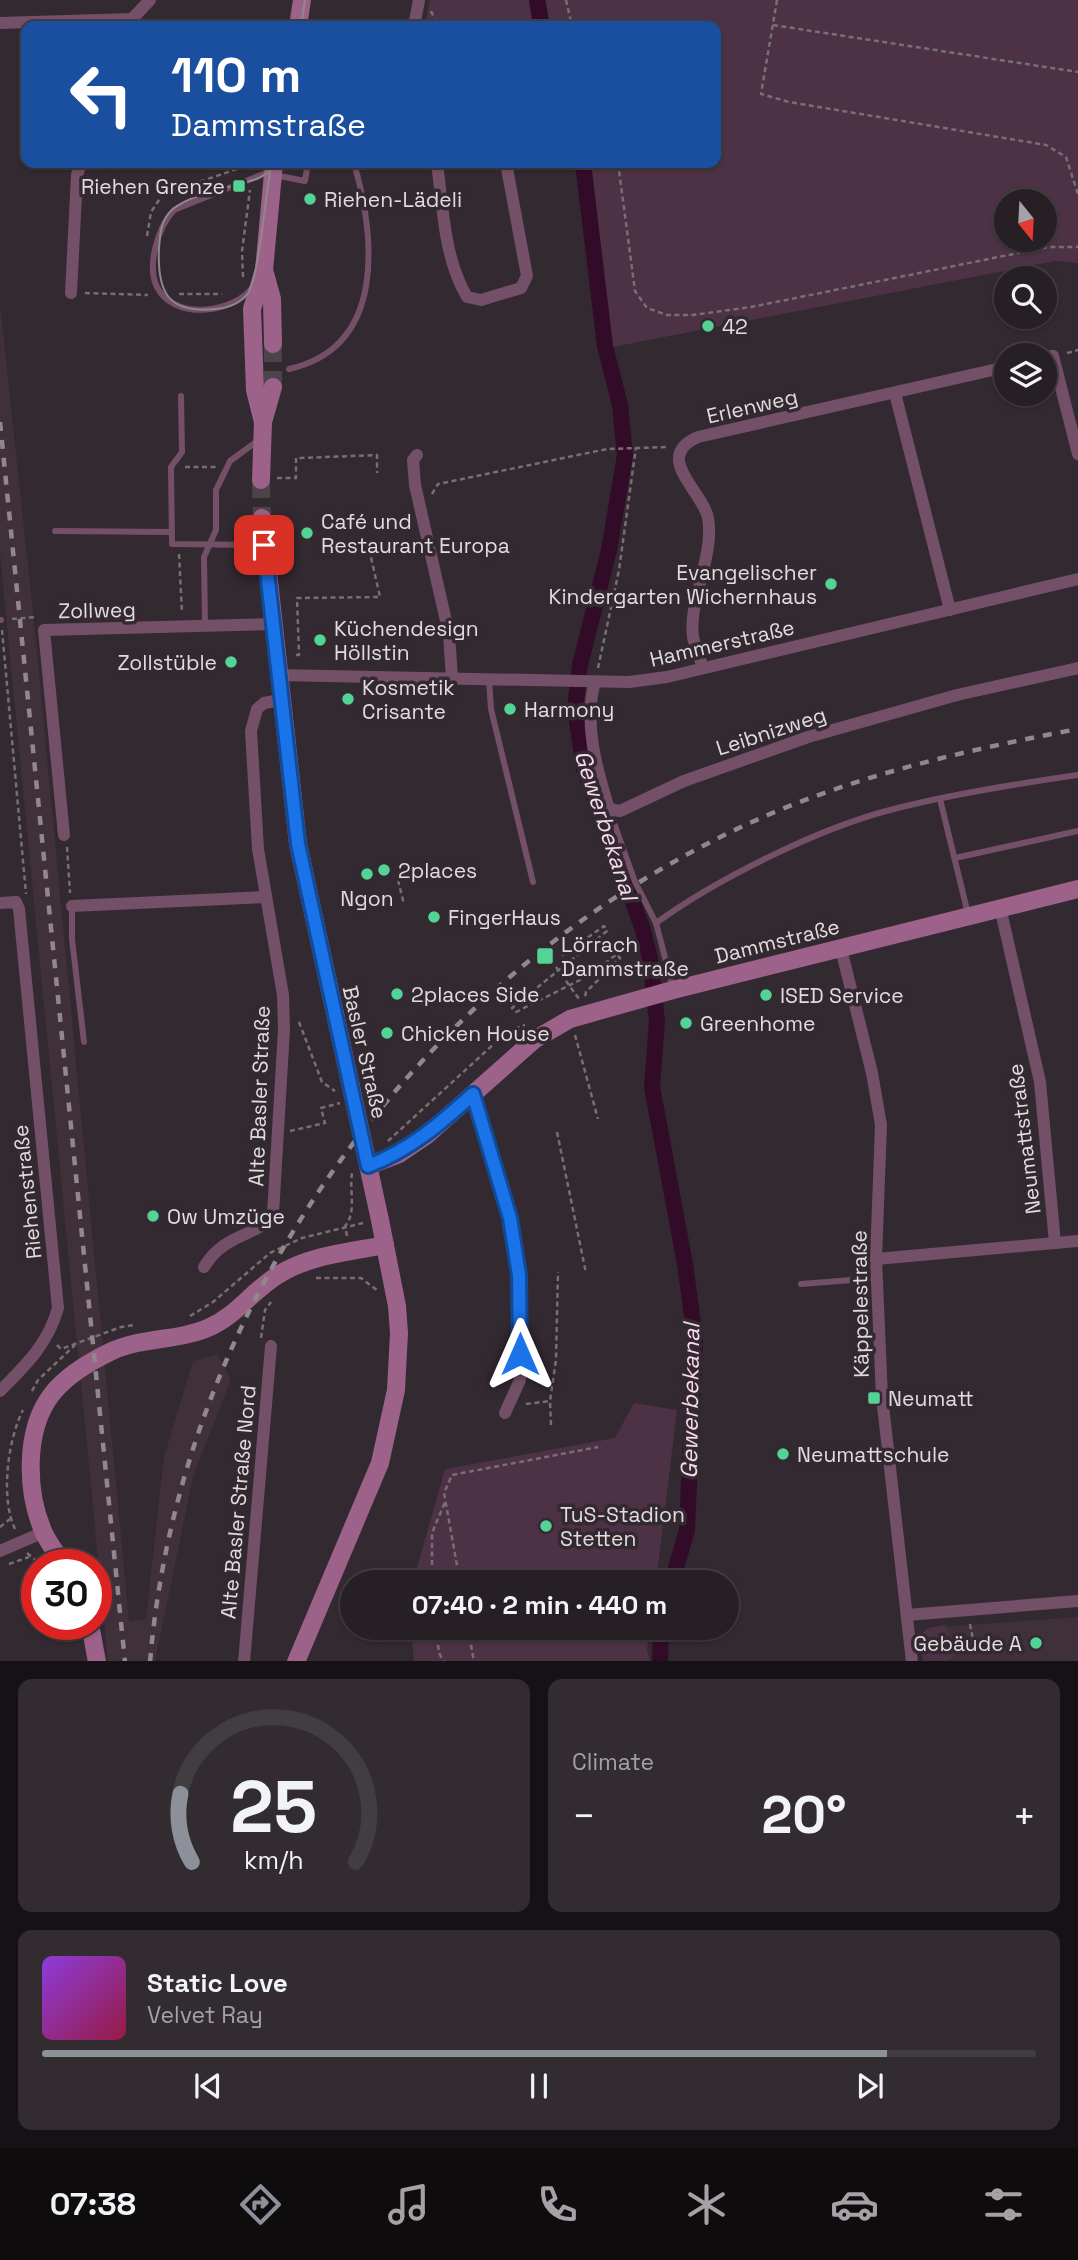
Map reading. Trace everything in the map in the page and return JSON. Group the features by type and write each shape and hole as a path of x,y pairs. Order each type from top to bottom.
{"main road":[{"path":"299,21 302,0"},
{"path":"261,479 262,430 267,389 252,309 264,270 273,169"},
{"path":"264,270 272,299 273,344"},
{"name":"Basler Straße","path":"262,518 298,844 385,1245 399,1333 398,1371 388,1436 360,1512 296,1661"},
{"name":"Dammstraße","path":"368,1166 390,1157 427,1135 534,1040 557,1025 636,999 1000,907 1076,894"},
{"path":"55,1549 44,1532 31,1474 34,1430 51,1395 81,1368 127,1345 190,1334 216,1324 275,1276 294,1266 315,1258 385,1245"},
{"path":"93,1640 97,1661"}],"street":[{"path":"135,21 150,0"},
{"path":"415,21 419,0"},
{"path":"0,23 21,23"},
{"path":"71,293 76,175 79,168"},
{"path":"438,168 449,250 458,282 467,297 481,300 520,288 527,276 507,168"},
{"name":"Erlenweg","path":"684,447 698,438 994,370"},
{"path":"1057,372 1078,454"},
{"path":"895,393 950,610"},
{"path":"684,447 679,464 683,475 705,506 708,517 693,632 703,668"},
{"path":"416,455 413,460 420,515 449,634 452,678"},
{"name":"Hammerstraße","path":"278,675 592,682 641,680 703,668 1078,579"},
{"name":"Zollweg","path":"64,835 44,630 272,624"},
{"name":"Leibnizweg","path":"609,810 632,808 684,782 808,737 957,695 1078,668"},
{"path":"592,682 592,726 597,770 609,810"},
{"name":"Alte Basler Straße","path":"204,1267 217,1248 239,1234 267,1224 273,1214 284,1031 282,991 258,849 251,731 257,709 264,703 280,700"},
{"path":"72,906 266,897"},
{"path":"0,903 18,904"},
{"name":"Riehenstraße","path":"0,1391 35,1356 52,1331 58,1308 18,904"},
{"name":"Neumattstraße","path":"1000,907 1040,1082 1055,1243"},
{"name":"Käppelestraße","path":"841,949 878,1100 881,1125 876,1259 885,1441 912,1661"},
{"path":"473,1094 510,1218 519,1271 520,1380 508,1409"},
{"path":"876,1259 1078,1241"},
{"name":"Alte Basler Straße Nord","path":"244,1661 266,1342"},
{"path":"0,1551 44,1532"},
{"path":"907,1615 1078,1601"}],"lane":[{"path":"264,270 251,290 235,304 194,308 178,306 162,295 154,272 157,243 166,218 182,205 251,182 273,169 305,181 307,168"},
{"path":"289,369 329,353 360,310 367,286 369,233 365,201 355,168"},
{"path":"181,396 182,452 171,467 172,544 264,545"},
{"path":"205,625 204,557 216,530 216,490 226,467 262,430"},
{"path":"55,531 172,532"},
{"path":"489,680 491,709 533,883"},
{"path":"656,923 684,903 728,879 808,841 888,810 1078,775"},
{"path":"940,799 969,916"},
{"path":"609,810 635,882 656,923 673,990"},
{"path":"955,858 1078,831"},
{"path":"72,906 72,940 84,1042"},
{"path":"801,1284 877,1278"}],"path":[{"path":"566,0 571,21"},
{"path":"777,0 761,94 789,103 1046,145 1066,157 1078,194"},
{"path":"434,13 436,21"},
{"path":"772,25 1078,72"},
{"path":"243,282 242,251 254,168"},
{"path":"619,168 635,291 647,308 667,315 693,315 751,307 1048,247 1078,247"},
{"path":"71,293 231,294"},
{"path":"592,682 620,570 636,447"},
{"path":"420,515 438,484 607,449 684,447"},
{"path":"261,479 296,478 296,458 377,455 377,473"},
{"path":"171,467 226,467"},
{"path":"179,544 182,627"},
{"path":"296,655 297,598 380,597 370,553"},
{"path":"18,904 26,895 28,887 1,620 39,617 44,630"},
{"path":"0,671 6,669"},
{"path":"64,835 72,906"},
{"path":"398,880 404,904"},
{"path":"551,960 560,970 572,986 583,1001 586,992 620,958 617,954 572,986 516,1012 513,1008 560,970 607,931 604,926 562,955 560,953"},
{"path":"296,1017 325,1086 352,1097"},
{"path":"390,1157 388,1139 511,1029 534,1021"},
{"path":"576,1038 597,1119"},
{"path":"306,1129 325,1123 321,1108 352,1097"},
{"path":"557,1132 586,1273"},
{"path":"188,1317 213,1302 270,1253 302,1238 345,1226 351,1219 353,1207 349,1192 352,1170 368,1166"},
{"path":"551,1425 558,1272"},
{"path":"307,1280 327,1275 357,1277"},
{"path":"266,1342 265,1310 279,1293"},
{"path":"77,1342 121,1327 144,1324"},
{"path":"508,1409 550,1401"},
{"path":"458,1570 444,1493 452,1475 598,1447"},
{"path":"432,1570 432,1533 446,1502"},
{"path":"0,1527 10,1519"},
{"path":"0,1567 21,1560"},
{"path":"967,1611 976,1655"},
{"path":"437,1640 439,1653 444,1661"},
{"path":"470,1640 474,1661"}],"shaded area":[{"path":"430,0 529,0 531,21 426,21"},
{"path":"546,0 1078,0 1078,263 1055,261 1029,266 994,266 994,273 613,347 591,168 721,168 721,21 548,21"},
{"path":"0,304 35,632 129,1621 146,1619 164,1457 193,1361 217,1354 231,1379 193,1477 155,1661 108,1661 106,1640 112,1640 112,1549 97,1549 0,553"},
{"name":"TuS-Stadion Stetten","path":"634,1403 677,1410 657,1570 416,1570 445,1469 615,1438"},
{"path":"1078,1617 1078,1661 923,1661 920,1635 928,1628"},
{"path":"945,1625 957,1654 946,1661 923,1661 920,1635 928,1628"},
{"path":"412,1640 648,1640 650,1661 414,1661"}],"waterway":[{"path":"537,0 541,21"},
{"name":"Gewerbekanal","path":"584,168 605,346 620,405 625,455 609,550 580,665 575,708 584,769 642,927 650,958 657,1021 652,1087 685,1264 695,1338 687,1530 675,1570"},
{"name":"Gewerbekanal","path":"660,1661 661,1640"}],"tunnel":[{"path":"273,344 273,387"},
{"path":"261,480 262,518"}],"tram line":[{"path":"302,21 305,0"},
{"path":"270,171 273,168"},
{"path":"270,171 258,255 248,293 237,303 220,308 199,310 176,303 163,288 160,276 160,237 166,217 181,203 259,178 270,171"}],"railway":[{"path":"0,422 125,1661"},
{"path":"150,1661 172,1524 214,1391 273,1266 349,1149 439,1043 543,950 658,871 782,809 891,772 1003,744 1078,729"}],"place":[{"name":"Riehen Grenze","path":"239,186"},
{"name":"Riehen-Lädeli","path":"310,199"},
{"name":"42","path":"708,326"},
{"name":"Café und Restaurant Europa","path":"307,533"},
{"name":"Evangelischer Kindergarten Wichernhaus","path":"831,584"},
{"name":"Küchendesign Höllstin","path":"320,640"},
{"name":"Zollstüble","path":"231,662"},
{"name":"Kosmetik Crisante","path":"348,699"},
{"name":"Harmony","path":"510,709"},
{"name":"2places","path":"384,870"},
{"name":"Ngon","path":"367,874"},
{"name":"FingerHaus","path":"434,917"},
{"name":"Lörrach Dammstraße","path":"545,956"},
{"name":"2places Side","path":"397,994"},
{"name":"ISED Service","path":"766,995"},
{"name":"Greenhome","path":"686,1023"},
{"name":"Chicken House","path":"387,1033"},
{"name":"Ow Umzüge","path":"153,1216"},
{"name":"Neumatt","path":"874,1398"},
{"name":"Neumattschule","path":"783,1454"},
{"name":"TuS-Stadion Stetten","path":"546,1526"},
{"name":"Gebäude A","path":"1036,1643"}],"route":[{"path":"264,545 298,844 309,908 368,1166 399,1154 427,1135 473,1094 510,1218 519,1275 520,1354"}]}
